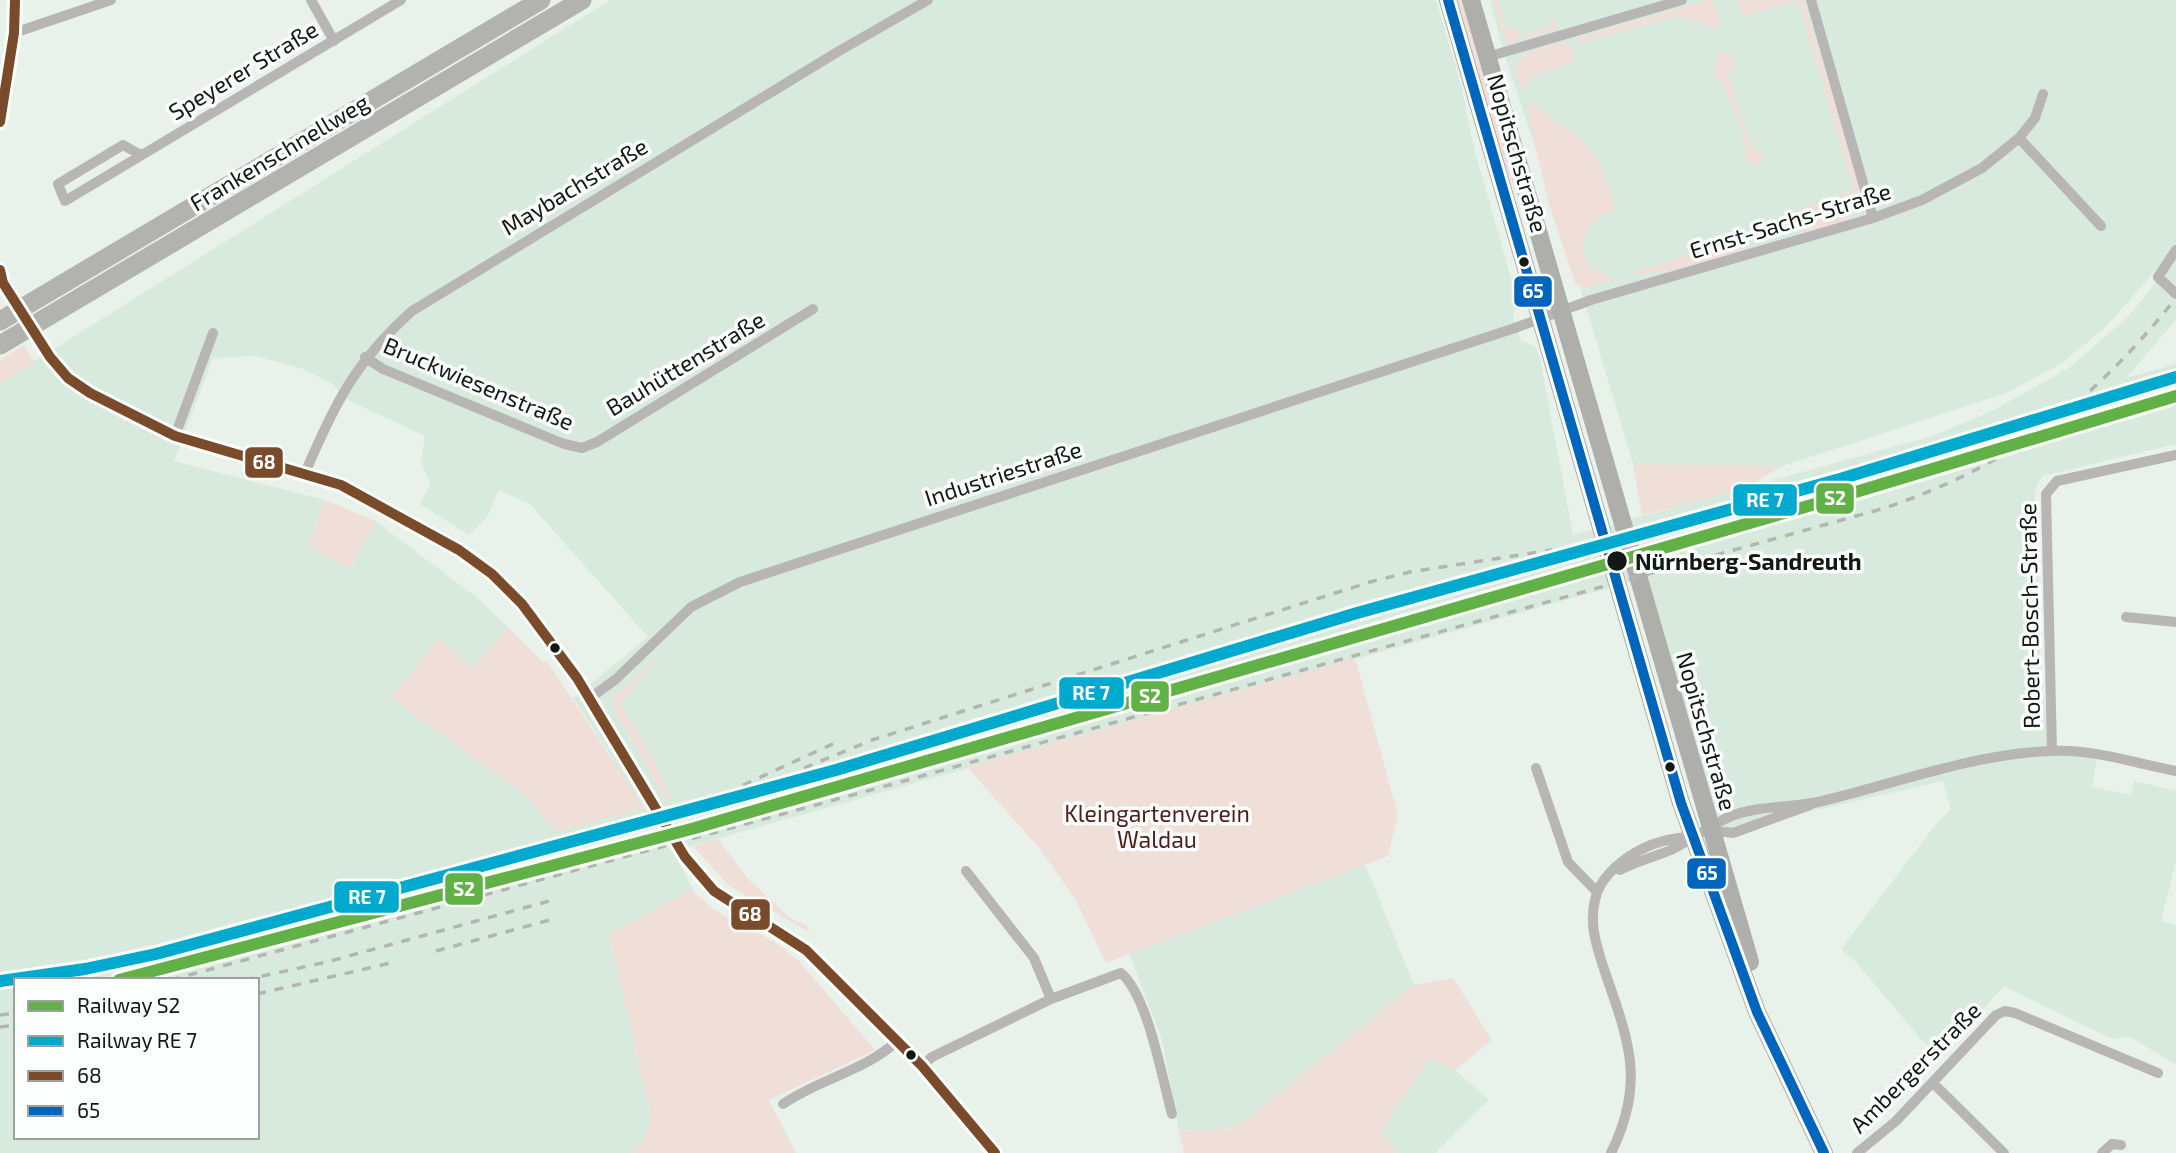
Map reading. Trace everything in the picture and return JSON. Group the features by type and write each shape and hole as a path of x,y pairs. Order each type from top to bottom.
{"highway":[{"name":"Frankenschnellweg","path":"0,321 541,0"},
{"name":"Frankenschnellweg","path":"0,345 582,0"}],"main road":[{"name":"Nopitschstraße","path":"1448,0 1692,836 1758,1012 1824,1153"},
{"name":"Nopitschstraße","path":"1471,0 1710,830 1758,984 1788,1055 1836,1153"},
{"path":"1510,213 1524,218 1531,212"}],"street":[{"path":"0,121 14,33 15,0"},
{"path":"14,33 111,0"},
{"path":"311,0 334,41"},
{"name":"Speyerer Straße","path":"141,155 123,145 58,184 65,201 401,0"},
{"name":"Maybachstraße","path":"305,473 330,416 365,357 412,311 444,289 928,0"},
{"path":"1487,57 1682,0"},
{"path":"1811,0 1873,218"},
{"name":"Ernst-Sachs-Straße","path":"1560,312 1630,288 1688,274 1873,218 1937,194 1983,168 2019,138 2035,118 2043,94"},
{"path":"2019,138 2101,226"},
{"path":"2176,250 2158,276 2176,294"},
{"path":"0,270 1,282 50,357 68,378 90,393 175,436 341,485 459,550 492,574 522,604 590,698 685,857 714,891 806,950 922,1066 995,1153"},
{"name":"Bauhüttenstraße","path":"577,448 597,442 813,309"},
{"path":"1541,319 1560,312"},
{"name":"Industriestraße","path":"590,698 616,679 691,607 740,582 1541,319"},
{"path":"175,436 213,333"},
{"name":"Bruckwiesenstraße","path":"365,357 383,369 577,448"},
{"name":"Robert-Bosch-Straße","path":"2052,751 2046,494 2057,481 2176,455"},
{"path":"2126,617 2176,622"},
{"path":"1611,1153 1630,1103 1632,1072 1623,1022 1593,936 1597,892 1609,876 1645,858 1679,849 1692,836 1710,830 1729,817 1816,802 2001,756 2052,751 2104,755 2176,771"},
{"path":"1536,768 1568,862 1597,892"},
{"path":"966,871 1034,958 1051,999"},
{"path":"922,1066 932,1057 1051,999 1110,974 1121,973 1128,979 1150,1031 1172,1114"},
{"name":"Ambergerstraße","path":"1857,1153 1889,1128 1996,1015 2005,1011 2023,1016 2100,1051 2132,1060 2158,1073"},
{"path":"783,1104 801,1092 880,1057 897,1041"},
{"path":"1933,1083 2004,1153"},
{"path":"2102,1153 2112,1144 2121,1145"}],"shaded area":[{"path":"610,0 1436,0 1518,303 1513,317 1521,340 1536,347 1540,358 1573,535 1933,436 1992,411 2069,368 2130,315 2176,256 2176,320 2126,378 2176,364 2176,444 2043,476 2035,488 2040,659 2050,753 2097,757 2092,787 2131,795 2134,781 2176,791 2176,861 2161,921 2176,925 2176,1065 2129,1036 2112,1039 2004,986 1937,1058 1856,962 1841,949 1937,823 1951,809 1943,781 1712,834 1637,580 673,851 694,892 687,892 609,934 651,1117 644,1140 633,1153 0,1153 0,383","holes":["255,356 301,368 331,383 350,401 425,436 421,462 431,484 420,504 469,535 487,517 499,490 530,504 648,637 573,698 613,759 556,832 528,797 391,698 438,638 472,669 508,627 476,597 375,521 351,569 308,546 325,500 174,461 213,358"]},
{"path":"1490,0 2176,0 2176,247 2104,329 2060,364 2004,394 1782,466 1633,464 1569,250 1503,50"},
{"path":"1364,862 1414,985 1235,1128 1179,1131 1162,1040 1129,953"},
{"path":"1430,1057 1455,1070 1489,1100 1435,1153 1397,1153 1380,1131"}],"green space":[{"path":"1456,0 1464,0 1524,214 1497,143"},
{"path":"1493,0 1498,0 1507,29 1516,28 1519,36 1551,26 1549,19 1553,18 1557,27 1555,31 1506,43"},
{"path":"1713,0 1719,26 1714,30 1693,19 1675,17 1578,44 1577,38"},
{"path":"1737,0 1803,0 1864,196 1856,213 1832,226 1804,233 1798,230 1806,227 1801,207 1854,190 1798,1 1742,16"},
{"path":"1568,41 1574,61 1533,76 1521,91 1515,69 1521,58 1528,53"},
{"path":"1721,48 1733,57 1736,69 1728,75 1730,82 1738,81 1731,87 1734,93 1742,93 1734,97 1737,105 1745,104 1738,110 1741,117 1749,115 1742,121 1744,128 1752,126 1745,131 1748,139 1756,139 1749,143 1751,150 1761,149 1761,159 1755,166 1745,162 1741,128 1725,91 1713,73"},
{"path":"1536,103 1555,122 1577,135 1597,158 1616,210 1591,225 1584,240 1584,249 1591,268 1617,279 1583,288 1575,283 1549,205 1526,105"},
{"path":"1736,240 1740,252 1677,269 1635,275 1634,272"},
{"path":"24,345 35,363 0,383 0,360"},
{"path":"1633,464 1782,466 1746,488 1642,515"},
{"path":"325,500 375,521 350,569 308,546"},
{"path":"508,627 544,663 547,661 644,808 556,832 528,797 391,698 438,638 472,668"},
{"path":"665,651 620,703 645,744 672,798 665,799 615,709 614,697"},
{"name":"Kleingartenverein Waldau","path":"1355,658 1398,815 1388,856 1106,963 1075,899 1040,849 967,767"},
{"path":"718,839 750,881 791,919 807,926 809,932 728,885 693,846"},
{"path":"687,892 694,892 713,909 776,943 799,961 875,1050 769,1100 796,1153 633,1153 644,1140 651,1117 609,934"},
{"path":"1453,978 1492,1040 1455,1070 1430,1057 1381,1131 1397,1153 1184,1153 1179,1131 1235,1128 1414,985"}],"railway":[{"path":"178,978 904,781 1885,508 1931,491 1973,471 2047,426 2113,369 2176,298"},
{"path":"804,768 872,740 1370,582 1410,572 1552,550"},
{"path":"743,785 835,743"},
{"path":"253,978 327,962 553,900"},
{"path":"436,951 557,918"},
{"path":"259,994 395,962"},
{"path":"0,1015 14,1013"},
{"path":"0,1027 14,1025"}],"rail line":[{"name":"S2","path":"127,978 695,828 1829,500 2176,396"}],"transit line":[{"name":"68","path":"0,122 14,33 15,0"},
{"name":"65","path":"1448,0 1681,803 1757,1012 1824,1153"},
{"name":"68","path":"0,270 3,283 50,357 68,378 90,393 175,436 341,485 459,550 492,574 522,604 577,678 685,857 714,891 806,950 922,1066 995,1153"},
{"path":"21,978 85,969 156,954 836,770 1357,613 1840,479 2176,377"},
{"path":"0,981 14,979"}],"place":[{"name":"Nürnberg-Sandreuth","path":"1617,561"}]}
